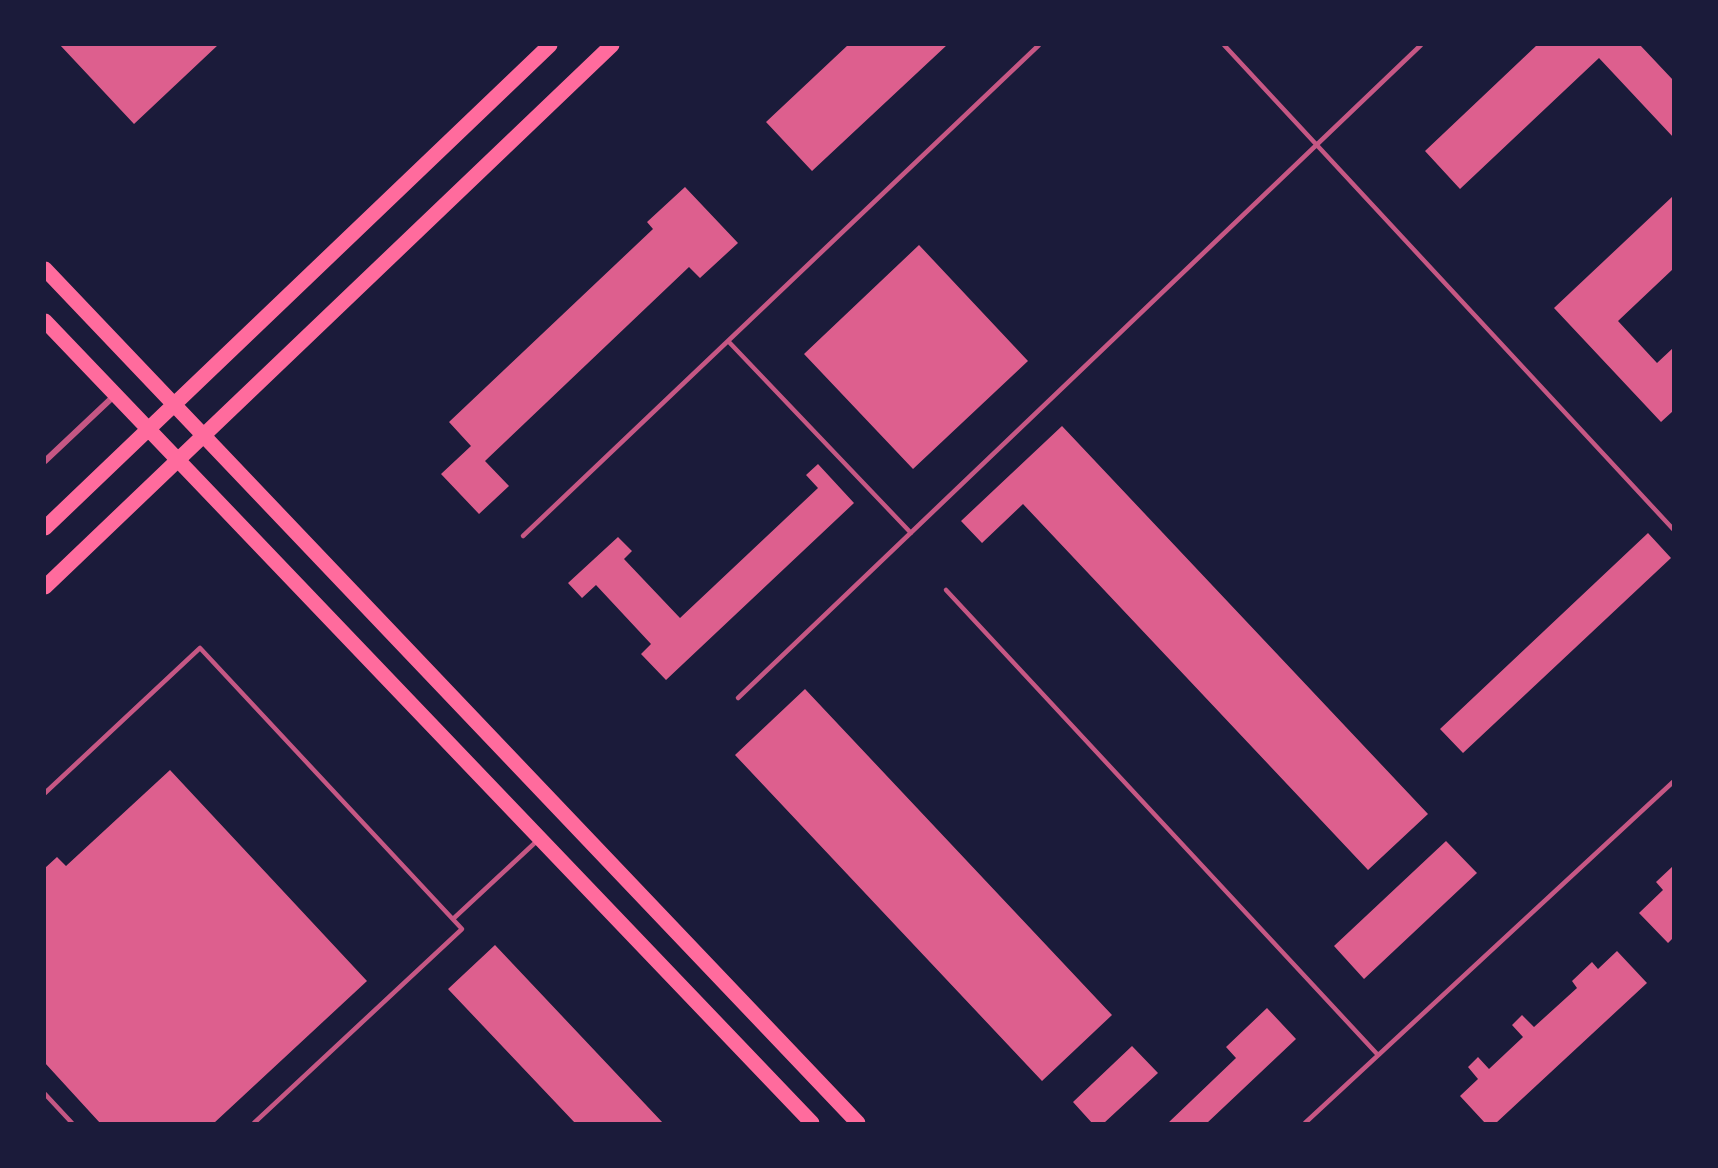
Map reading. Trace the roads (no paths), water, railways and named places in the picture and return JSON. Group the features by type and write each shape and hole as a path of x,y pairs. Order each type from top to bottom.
{"main road":[{"path":"45,528 550,45"},
{"path":"45,587 612,45"},
{"path":"45,269 858,1123"},
{"path":"45,321 812,1123"}],"street":[{"path":"45,460 115,394"}],"lane":[{"path":"523,536 1039,45"},
{"path":"1224,45 1673,529"},
{"path":"738,699 1421,45"},
{"path":"728,341 911,533"},
{"path":"946,590 1378,1055"},
{"path":"45,793 200,648 462,929 254,1123"},
{"path":"1305,1123 1673,782"},
{"path":"453,919 540,838"},
{"path":"45,1094 72,1123"}]}
